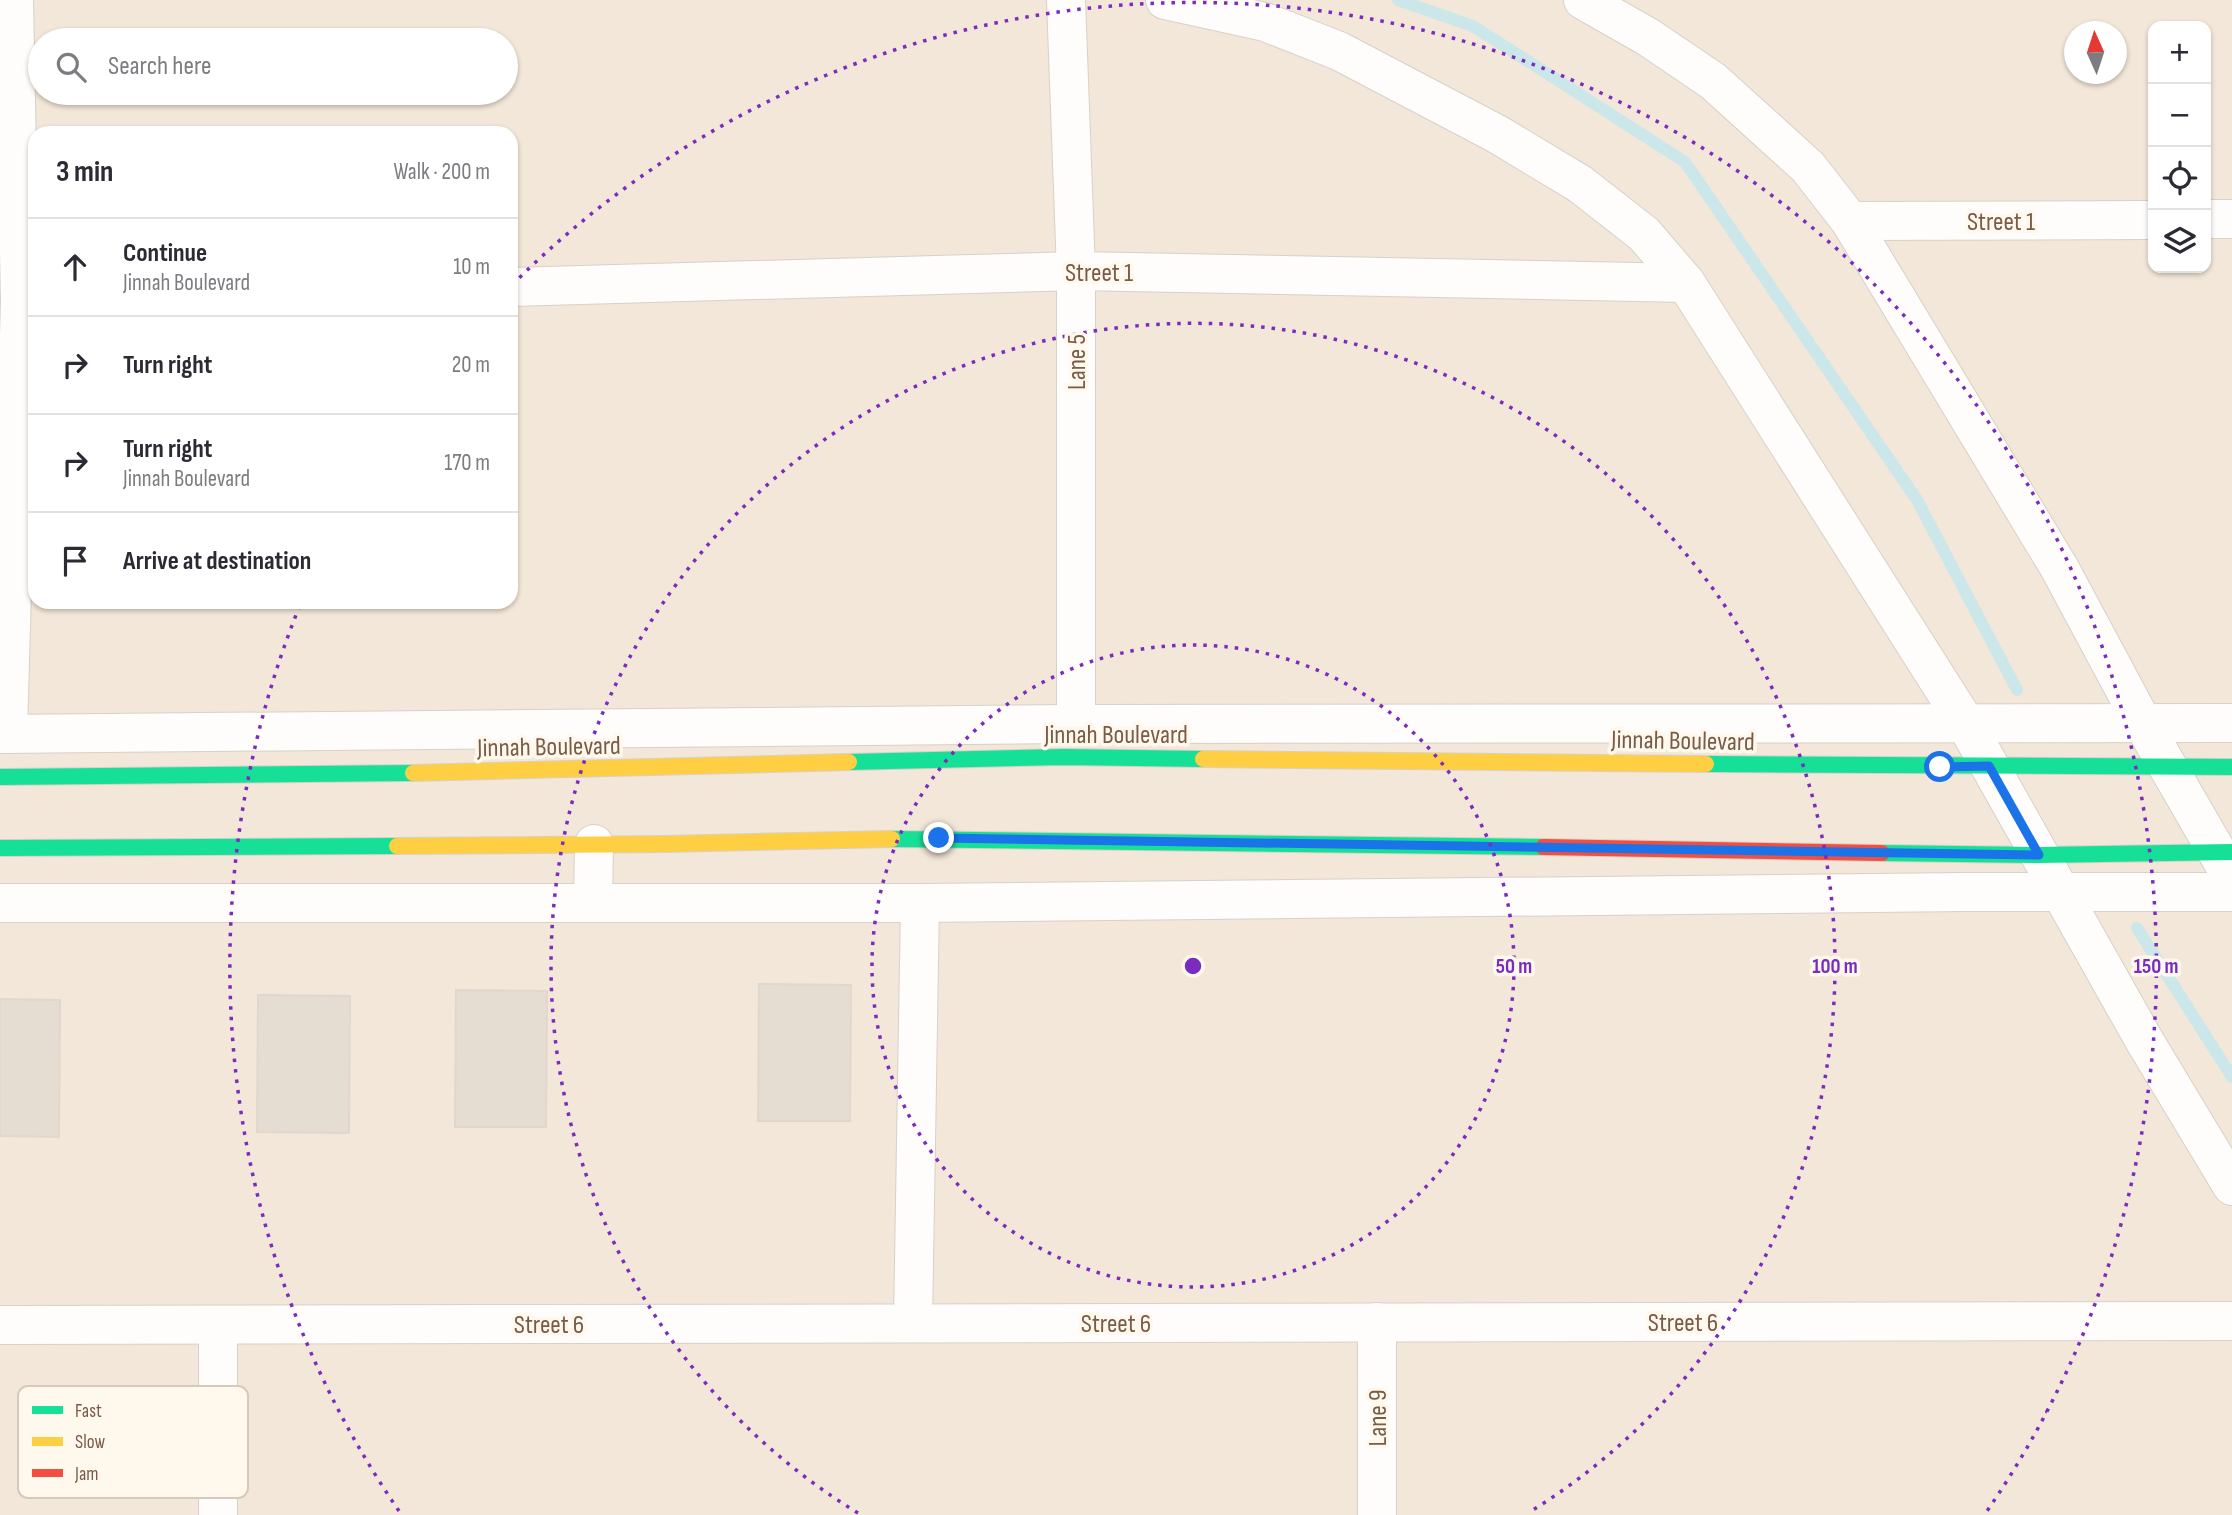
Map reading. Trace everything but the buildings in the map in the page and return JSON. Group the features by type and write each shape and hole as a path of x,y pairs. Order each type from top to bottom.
{"street":[{"path":"14,0 18,300 4,734 1076,724 2232,723"},
{"name":"Lane 5","path":"1066,0 1076,271 1076,724"},
{"path":"1165,0 1265,22 1339,51 1497,134 1580,184 1644,234 1686,284 1966,724 2144,1040 2232,1186"},
{"path":"1583,0 1648,37 1713,81 1808,167 1850,221 2060,569 2141,722 2226,861"},
{"path":"2211,219 2232,219"},
{"name":"Street 1","path":"1850,221 2148,220"},
{"name":"Street 1","path":"518,287 1076,271 1686,284"},
{"path":"590,729 593,769"},
{"name":"Jinnah Boulevard","path":"0,777 376,774 1064,757 2232,766"},
{"path":"0,848 594,844 939,838 2039,855 2226,861"},
{"path":"593,902 594,844"},
{"path":"0,904 920,903 2232,892"},
{"path":"913,1323 920,903"},
{"name":"Street 6","path":"0,1325 2232,1321"},
{"name":"Lane 9","path":"1377,1322 1377,1515"},
{"path":"218,1325 218,1386"}],"shaded area":[{"path":"0,0 2232,0 2232,1515 0,1515"}],"waterway":[{"path":"1398,0 1473,26 1685,162 1917,500 2017,690"},
{"path":"2137,928 2232,1077"}],"traffic: fast":[{"path":"849,762 1064,757 1203,759"},
{"path":"1706,764 2232,767"},
{"path":"0,777 413,773"},
{"path":"892,839 1543,847"},
{"path":"0,848 397,846"},
{"path":"1882,853 2039,855 2232,852"}],"traffic: slow":[{"path":"1203,759 1706,764"},
{"path":"413,773 849,762"},
{"path":"397,846 892,839"}],"traffic: jam":[{"path":"1543,847 1882,853"}],"route":[{"path":"939,838 2039,855 1989,766 1940,767"}]}
